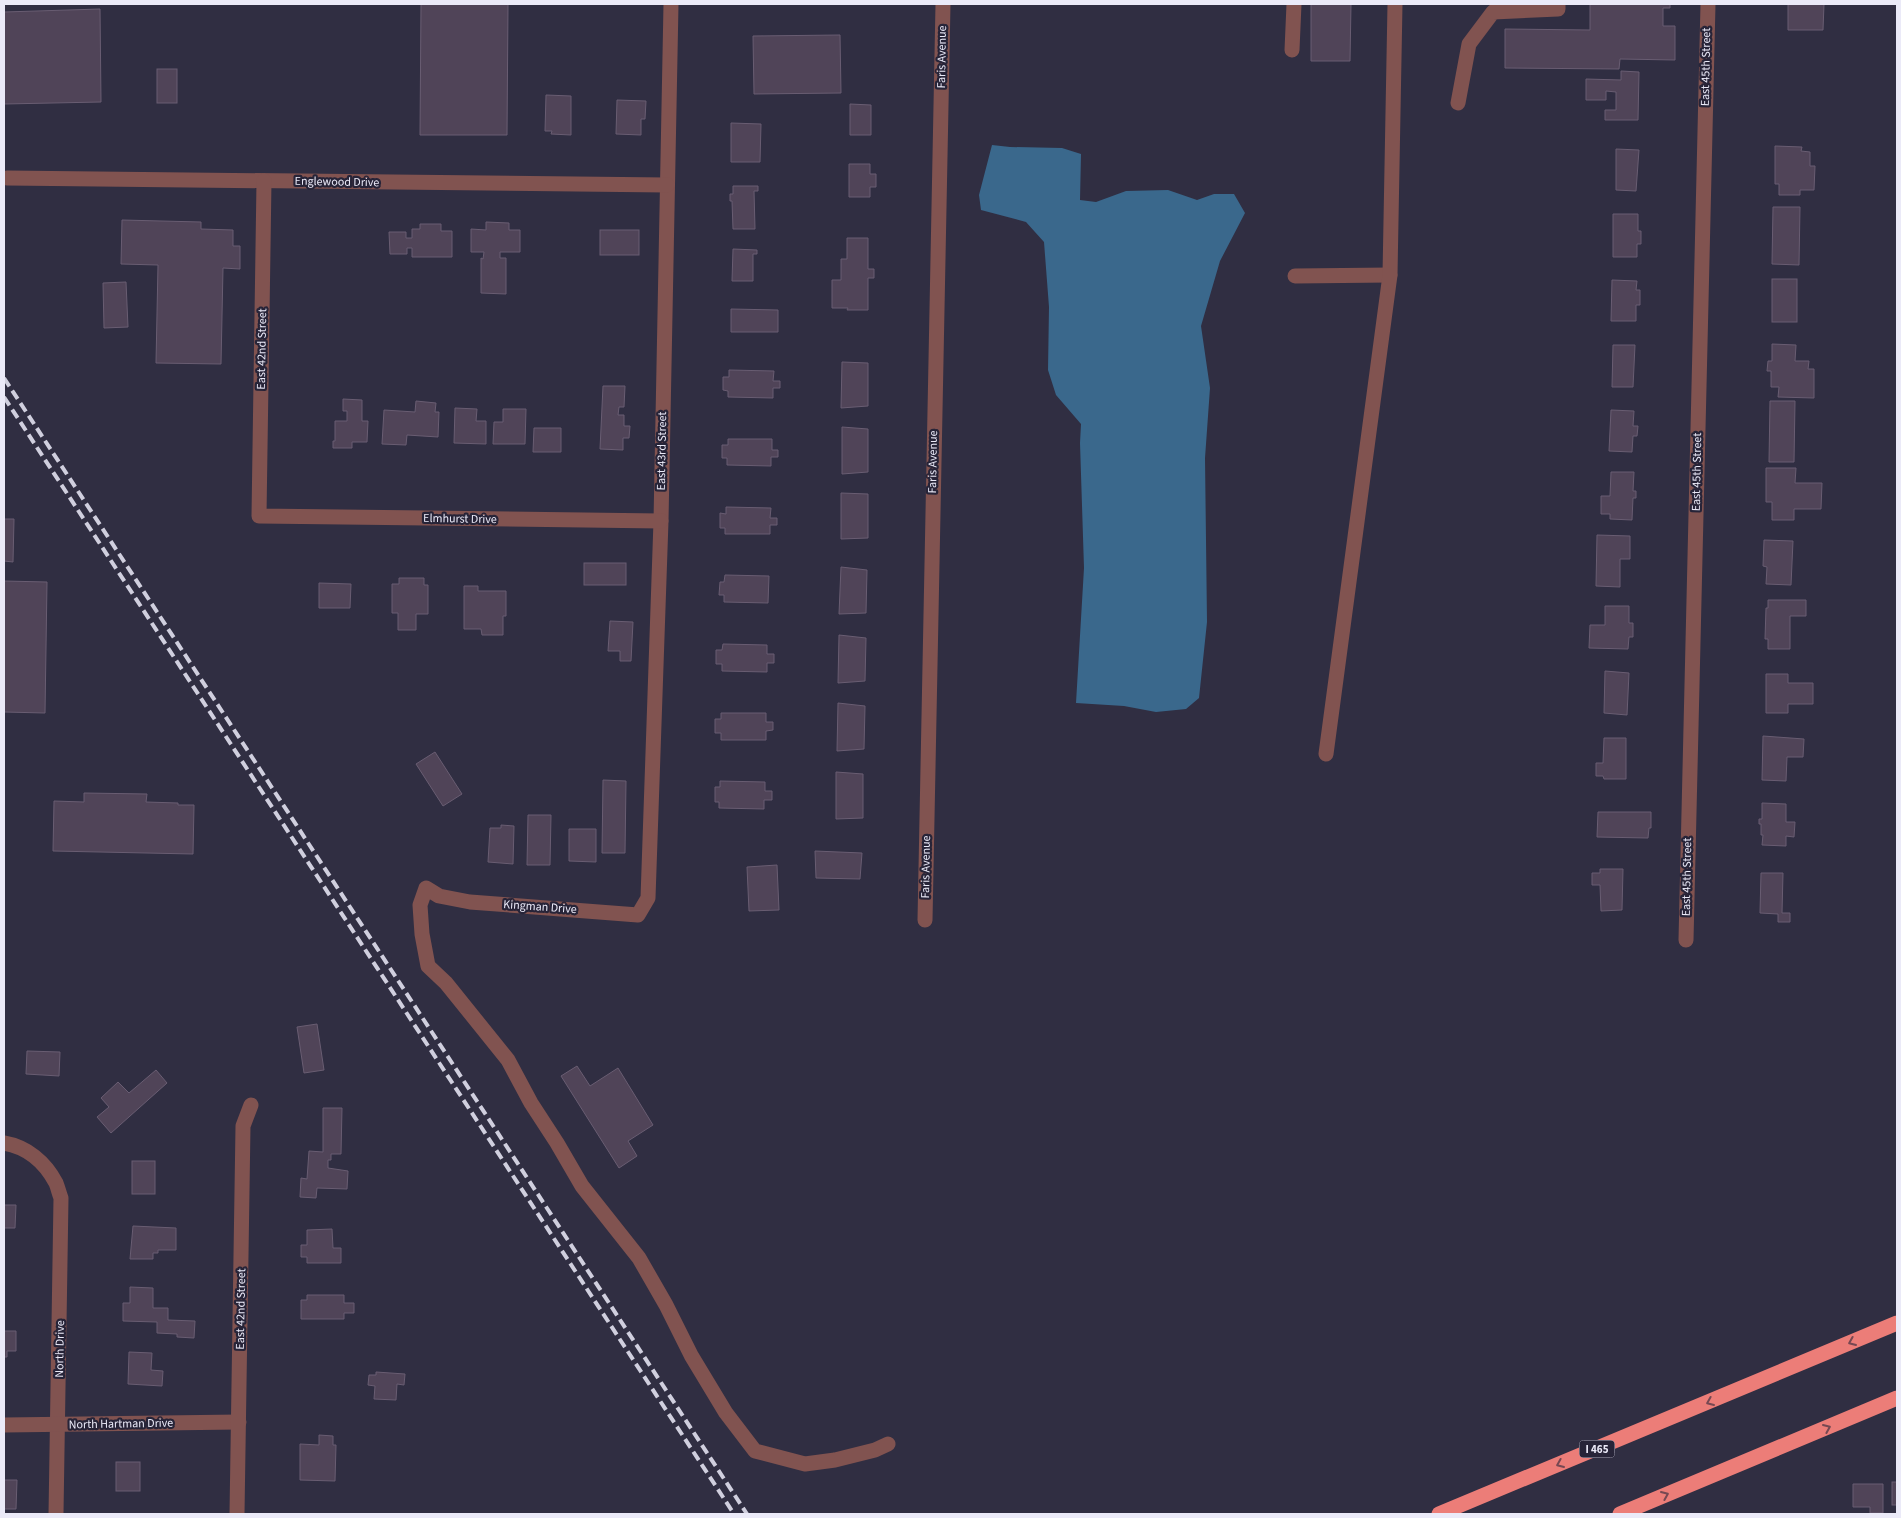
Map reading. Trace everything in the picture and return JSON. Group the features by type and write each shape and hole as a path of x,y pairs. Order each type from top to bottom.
{"highway":[{"name":"I 465","path":"1439,1514 1897,1323"},
{"path":"1620,1514 1897,1398"}],"street":[{"name":"East 43rd Street","path":"648,898 661,521 671,4"},
{"name":"Faris Avenue","path":"925,920 943,4"},
{"path":"1292,50 1294,4"},
{"path":"1326,754 1390,275 1395,4"},
{"path":"1458,103 1469,44 1493,12 1558,10 1558,4"},
{"name":"East 45th Street","path":"1686,940 1708,4"},
{"name":"Englewood Drive","path":"6,178 668,185"},
{"name":"East 42nd Street","path":"259,516 264,181"},
{"path":"1295,276 1390,275"},
{"name":"Elmhurst Drive","path":"259,516 661,521"},
{"name":"Kingman Drive","path":"648,898 638,915 470,902 440,896 426,888 420,905 422,934 428,966 446,983 508,1060 531,1103 582,1186 639,1258 691,1354 726,1413 754,1451 805,1464 835,1460 867,1452 888,1444"},
{"name":"East 42nd Street","path":"237,1514 243,1126 251,1104"},
{"name":"North Drive","path":"4,1143 24,1149 37,1158 48,1170 56,1184 62,1207 56,1514"},
{"name":"North Hartman Drive","path":"4,1425 239,1422"}],"water":[{"path":"992,145 1062,148 1081,154 1080,200 1096,202 1126,191 1168,190 1197,200 1214,194 1234,194 1245,213 1220,261 1201,326 1210,388 1205,458 1207,622 1199,698 1186,709 1156,712 1124,706 1076,703 1084,568 1081,424 1056,395 1048,370 1049,307 1044,242 1026,222 981,210 979,195"}],"building":[{"path":"421,4 508,4 507,135 420,135"},
{"path":"1311,4 1351,4 1350,61 1311,61"},
{"path":"1590,4 1670,4 1670,8 1663,8 1663,26 1675,26 1675,60 1620,59 1619,69 1505,68 1505,29 1590,30"},
{"path":"1788,4 1824,4 1823,30 1788,30"},
{"path":"100,9 101,102 4,104 4,12"},
{"path":"840,35 841,93 754,94 753,36"},
{"path":"157,69 177,69 177,103 157,103"},
{"path":"1621,71 1639,72 1638,120 1605,120 1605,110 1616,110 1616,92 1606,91 1606,100 1586,100 1586,79 1621,80"},
{"path":"546,95 571,96 571,135 551,134 552,131 545,131"},
{"path":"617,100 646,101 645,119 641,119 641,135 616,134"},
{"path":"850,104 871,105 871,135 850,135"},
{"path":"731,123 761,124 760,162 731,162"},
{"path":"1775,146 1802,147 1801,151 1810,152 1810,166 1815,166 1814,190 1800,190 1800,195 1779,195 1779,184 1775,184"},
{"path":"1616,149 1639,150 1636,191 1616,190"},
{"path":"849,164 870,164 870,174 876,174 876,187 870,187 870,197 849,197"},
{"path":"733,186 758,186 758,191 754,191 755,229 733,229 730,194 733,194"},
{"path":"1773,207 1800,207 1799,265 1772,264"},
{"path":"1613,214 1638,214 1638,231 1641,231 1641,244 1637,244 1637,257 1613,257"},
{"path":"122,220 201,222 201,229 233,230 233,246 240,246 240,269 223,268 221,364 156,363 158,265 121,264"},
{"path":"486,222 509,223 509,230 520,230 520,252 500,252 500,258 506,258 506,294 481,293 481,258 483,259 484,252 471,252 471,229 486,230"},
{"path":"420,224 441,224 441,231 452,231 452,257 412,257 412,248 407,248 407,254 390,254 389,232 406,232 406,238 412,238 412,229 420,229"},
{"path":"600,230 639,230 639,255 600,255"},
{"path":"847,238 868,238 868,269 874,269 874,278 868,278 868,310 832,308 832,280 841,280 841,259 847,259"},
{"path":"733,249 757,250 757,254 753,254 753,281 732,281"},
{"path":"1772,279 1797,279 1797,322 1772,322"},
{"path":"1612,280 1637,281 1636,290 1640,290 1640,305 1636,305 1636,321 1611,321"},
{"path":"126,282 128,327 104,328 103,283"},
{"path":"731,309 778,310 778,332 731,332"},
{"path":"1772,344 1796,345 1795,361 1809,361 1808,369 1814,369 1814,398 1778,397 1779,387 1771,387 1771,371 1767,371 1768,361 1772,361"},
{"path":"1613,345 1635,345 1633,387 1612,387"},
{"path":"842,362 868,363 868,406 841,408"},
{"path":"729,370 774,371 773,381 780,381 780,388 773,388 773,398 728,397 728,391 723,390 723,377 729,377"},
{"path":"603,386 625,386 624,407 619,407 618,415 624,415 624,426 630,426 629,438 623,438 623,450 600,449"},
{"path":"343,399 362,400 362,421 368,421 367,442 352,442 352,448 333,448 335,421 347,421 347,411 343,411"},
{"path":"416,401 436,403 435,412 439,412 438,437 407,435 406,445 382,444 384,410 415,412"},
{"path":"1770,401 1795,401 1794,462 1769,462"},
{"path":"455,408 477,409 476,421 486,421 486,444 454,443"},
{"path":"503,409 526,409 525,444 493,444 494,422 503,422"},
{"path":"1611,410 1634,411 1633,426 1638,426 1637,436 1633,436 1632,452 1609,451"},
{"path":"842,427 868,429 868,472 842,474"},
{"path":"534,428 561,428 561,452 533,452"},
{"path":"728,439 772,439 772,450 778,450 778,457 771,457 771,466 727,465 727,458 722,458 722,445 728,445"},
{"path":"1766,468 1796,468 1795,483 1822,483 1821,509 1794,509 1794,520 1772,520 1772,502 1766,502"},
{"path":"1611,472 1634,472 1633,491 1636,491 1636,498 1633,498 1632,520 1610,519 1610,514 1601,514 1601,496 1610,496"},
{"path":"841,493 868,494 868,538 841,539"},
{"path":"726,507 771,508 770,518 777,518 777,525 770,525 770,534 725,534 725,528 720,528 720,513 726,514"},
{"path":"4,519 14,519 13,562 4,561"},
{"path":"1597,535 1630,536 1630,559 1620,559 1620,587 1596,586"},
{"path":"1764,540 1793,541 1791,585 1766,584 1767,567 1763,566"},
{"path":"584,563 626,563 626,585 584,585"},
{"path":"841,567 867,570 866,613 839,614"},
{"path":"725,575 769,576 768,603 724,602 724,595 719,595 720,582 724,582"},
{"path":"399,578 424,578 424,585 428,585 428,614 416,614 416,630 398,630 398,613 392,613 392,584 399,584"},
{"path":"4,581 47,582 45,713 4,712"},
{"path":"319,583 351,584 350,608 319,608"},
{"path":"464,586 478,586 478,591 506,591 506,616 503,616 503,635 482,635 481,629 464,629"},
{"path":"1768,600 1806,600 1806,616 1790,616 1790,649 1768,649 1768,639 1765,639"},
{"path":"1605,606 1629,606 1629,623 1633,623 1633,637 1629,637 1628,649 1589,648 1590,625 1605,625"},
{"path":"610,621 633,622 631,661 620,661 620,651 608,651"},
{"path":"839,635 866,638 865,681 838,683"},
{"path":"723,644 767,645 767,654 774,654 774,663 767,663 767,672 722,671 722,664 716,664 716,650 722,650"},
{"path":"1605,671 1629,673 1627,715 1604,713"},
{"path":"1766,674 1788,674 1788,683 1813,683 1813,704 1788,704 1788,713 1766,713"},
{"path":"838,703 865,706 864,749 837,751"},
{"path":"721,713 766,713 766,722 773,722 773,730 766,731 766,740 721,740 721,733 715,733 715,719 721,719"},
{"path":"1763,736 1804,739 1803,757 1787,757 1786,781 1762,780"},
{"path":"1604,738 1626,738 1626,779 1604,779 1603,776 1596,776 1596,763 1603,763"},
{"path":"435,752 462,794 443,806 416,764"},
{"path":"836,772 863,774 863,818 836,819"},
{"path":"603,780 626,781 625,853 602,853"},
{"path":"720,781 765,782 765,791 772,791 772,800 764,800 764,809 719,808 719,802 715,802 715,787 720,787"},
{"path":"84,793 147,794 146,802 194,805 193,854 53,851 54,801 84,802"},
{"path":"1762,803 1786,804 1786,822 1795,822 1794,837 1786,836 1786,846 1762,845 1763,835 1761,835 1759,819 1762,819"},
{"path":"1598,812 1651,812 1651,828 1649,828 1648,838 1597,837"},
{"path":"528,815 551,815 550,865 527,865"},
{"path":"501,825 514,826 513,864 488,862 490,828 501,828"},
{"path":"569,829 596,829 596,862 569,861"},
{"path":"815,851 862,853 860,879 816,878"},
{"path":"777,865 779,910 749,911 747,867"},
{"path":"1600,869 1623,869 1622,910 1601,911 1600,885 1592,885 1592,873 1600,873"},
{"path":"1761,873 1783,873 1782,913 1790,913 1790,922 1778,922 1778,914 1760,913"},
{"path":"317,1024 324,1070 304,1073 297,1027"},
{"path":"27,1051 60,1052 59,1076 26,1074"},
{"path":"577,1066 590,1086 618,1068 653,1125 628,1141 637,1156 619,1168 561,1076"},
{"path":"156,1070 167,1083 111,1133 97,1117 109,1107 101,1098 118,1082 129,1093"},
{"path":"323,1108 342,1108 341,1154 331,1154 331,1160 328,1160 328,1168 348,1171 347,1189 317,1188 316,1198 300,1197 301,1178 307,1179 309,1151 323,1152"},
{"path":"132,1161 155,1161 155,1194 132,1194"},
{"path":"4,1205 16,1205 15,1228 4,1228"},
{"path":"133,1226 176,1228 176,1250 158,1250 158,1253 153,1253 153,1259 130,1259"},
{"path":"332,1229 333,1248 341,1248 341,1263 307,1263 307,1257 301,1257 301,1245 307,1245 307,1230"},
{"path":"130,1287 153,1288 153,1308 168,1308 168,1320 195,1321 194,1338 177,1337 177,1334 157,1333 157,1322 123,1321 123,1303 130,1303"},
{"path":"307,1295 344,1295 344,1303 354,1303 354,1313 344,1313 344,1319 301,1319 301,1300 307,1300"},
{"path":"4,1331 16,1331 16,1351 7,1351 7,1357 4,1357"},
{"path":"129,1352 152,1353 151,1370 163,1371 162,1386 128,1384"},
{"path":"376,1372 405,1374 404,1385 397,1384 396,1400 374,1399 375,1386 368,1385 369,1375 376,1375"},
{"path":"319,1435 333,1436 333,1445 336,1445 335,1481 300,1480 300,1444 319,1445"},
{"path":"116,1462 140,1462 140,1491 116,1491"},
{"path":"4,1480 17,1480 16,1509 4,1509"},
{"path":"1892,1482 1897,1482 1897,1505 1892,1505"},
{"path":"1853,1484 1883,1484 1883,1513 1870,1513 1870,1507 1853,1507"}],"railway":[{"path":"4,378 747,1514"},
{"path":"4,397 734,1514"}]}
